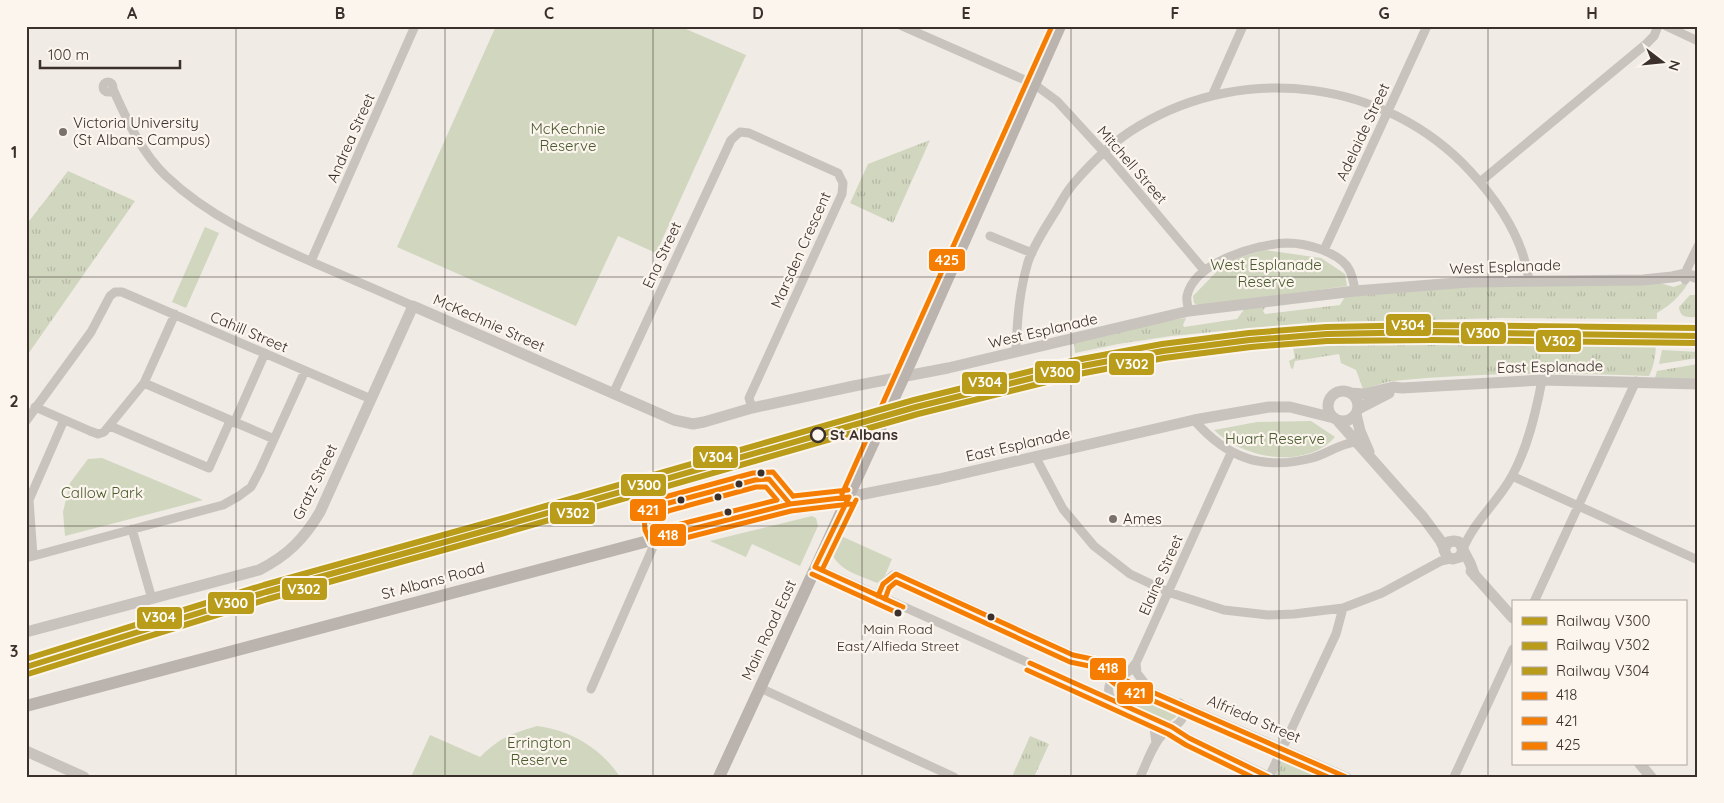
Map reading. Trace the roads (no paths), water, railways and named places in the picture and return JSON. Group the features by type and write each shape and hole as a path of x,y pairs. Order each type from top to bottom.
{"main road":[{"name":"Main Road East","path":"719,777 849,497 884,416 904,377 1060,26"},
{"name":"St Albans Road","path":"27,707 790,504 849,497"}],"street":[{"name":"Andrea Street","path":"311,262 415,26"},
{"name":"Mitchell Street","path":"902,26 1034,84 1057,101 1104,152 1204,270"},
{"path":"1212,96 1243,26"},
{"name":"Adelaide Street","path":"1324,250 1427,26"},
{"path":"1480,182 1646,44 1654,36 1658,26"},
{"path":"1666,26 1676,28 1698,40"},
{"path":"1016,352 1018,310 1028,262 1073,184 1104,152 1127,134 1150,120 1187,104 1212,96 1250,89 1305,89 1340,95 1376,106 1414,126 1437,141 1451,152 1480,182 1498,205 1525,260 1529,280"},
{"name":"McKechnie Street","path":"110,91 119,102 133,132 152,161 166,176 209,210 255,237 674,420 693,424 752,408 904,377"},
{"name":"Ena Street","path":"613,394 731,140 740,132"},
{"name":"Marsden Crescent","path":"740,132 748,133 838,173 843,183 842,194 749,398 752,408"},
{"path":"990,236 1032,253"},
{"path":"1189,311 1186,298 1189,290 1204,270 1227,257 1286,243 1301,244 1324,250 1347,265 1351,274 1354,291"},
{"path":"1686,277 1698,246"},
{"name":"West Esplanade","path":"904,377 1189,311 1354,291 1469,282 1656,279 1672,284 1686,277 1698,278"},
{"name":"West Esplanade","path":"1686,277 1698,284"},
{"name":"Cahill Street","path":"35,408 91,332 110,296 115,292 122,292 175,314 371,399"},
{"name":"Gratz Street","path":"26,632 259,570 281,558 307,532 320,512 413,306"},
{"path":"26,421 35,408 98,434 104,432 144,383 175,314"},
{"path":"110,426 209,468 265,353"},
{"path":"64,420 29,500 30,557 223,505 239,496 251,487 260,470 305,371"},
{"path":"1448,554 1460,557 1459,545 1512,476 1538,406 1542,380"},
{"name":"East Esplanade","path":"1350,393 1364,394 1393,387 1542,380 1698,384"},
{"path":"1535,600 1636,382"},
{"path":"144,383 274,439"},
{"name":"East Esplanade","path":"1357,412 1402,388"},
{"path":"1307,410 1342,391 1350,393 1357,400 1360,431 1372,459"},
{"path":"1331,397 1328,406 1330,415 1347,430 1355,442 1423,516 1448,554 1468,567 1512,617"},
{"name":"East Esplanade","path":"849,497 1194,420 1269,407 1290,407 1307,410 1336,420"},
{"path":"1336,420 1346,421 1357,412"},
{"path":"1194,420 1208,436 1231,453 1262,461 1280,463 1314,457 1344,444 1355,442"},
{"path":"1334,448 1347,430"},
{"name":"Elaine Street","path":"1118,676 1128,672 1136,663 1231,453"},
{"path":"1035,456 1063,509 1094,546 1130,574 1168,592 1224,610 1268,616 1343,608 1382,593 1441,561 1448,554 1448,542 1459,545"},
{"path":"1512,476 1698,560"},
{"path":"1423,516 1459,545 1470,563 1475,576"},
{"path":"132,529 152,599"},
{"path":"591,689 657,538"},
{"path":"815,567 1172,727 1189,738 1269,777 1336,634 1343,608"},
{"name":"Alfrieda Street","path":"878,596 883,584 896,574 1073,655 1097,660 1118,676 1347,777"},
{"path":"1454,777 1512,651"},
{"path":"1136,663 1137,673 1149,689"},
{"path":"1111,699 1108,690 1109,685 1118,676"},
{"path":"760,688 954,777"},
{"path":"1140,777 1156,743 1163,734 1182,719 1180,703"},
{"path":"1145,715 1154,728 1156,743"},
{"path":"26,751 84,777"},
{"path":"1642,766 1651,777"}],"rail line":[{"name":"V304","path":"26,659 264,585 914,400 1076,360 1162,344 1249,333 1326,327 1432,325 1698,328"},
{"name":"V300","path":"26,667 266,592 916,407 1077,367 1163,351 1250,340 1327,334 1432,332 1698,336"},
{"name":"V302","path":"28,674 268,599 918,414 1079,374 1164,358 1251,347 1327,341 1432,340 1698,343"}],"place":[{"name":"Victoria University (St Albans Campus)","path":"63,132"},
{"name":"St Albans","path":"818,435"},
{"name":"Ames","path":"1113,519"},
{"name":"Main Road East/Alfieda Street","path":"898,613"}],"park label":[{"name":"McKechnie Reserve","path":"568,138"},
{"name":"West Esplanade Reserve","path":"1266,274"},
{"name":"Huart Reserve","path":"1275,439"},
{"name":"Callow Park","path":"102,493"},
{"name":"Errington Reserve","path":"539,752"}]}
